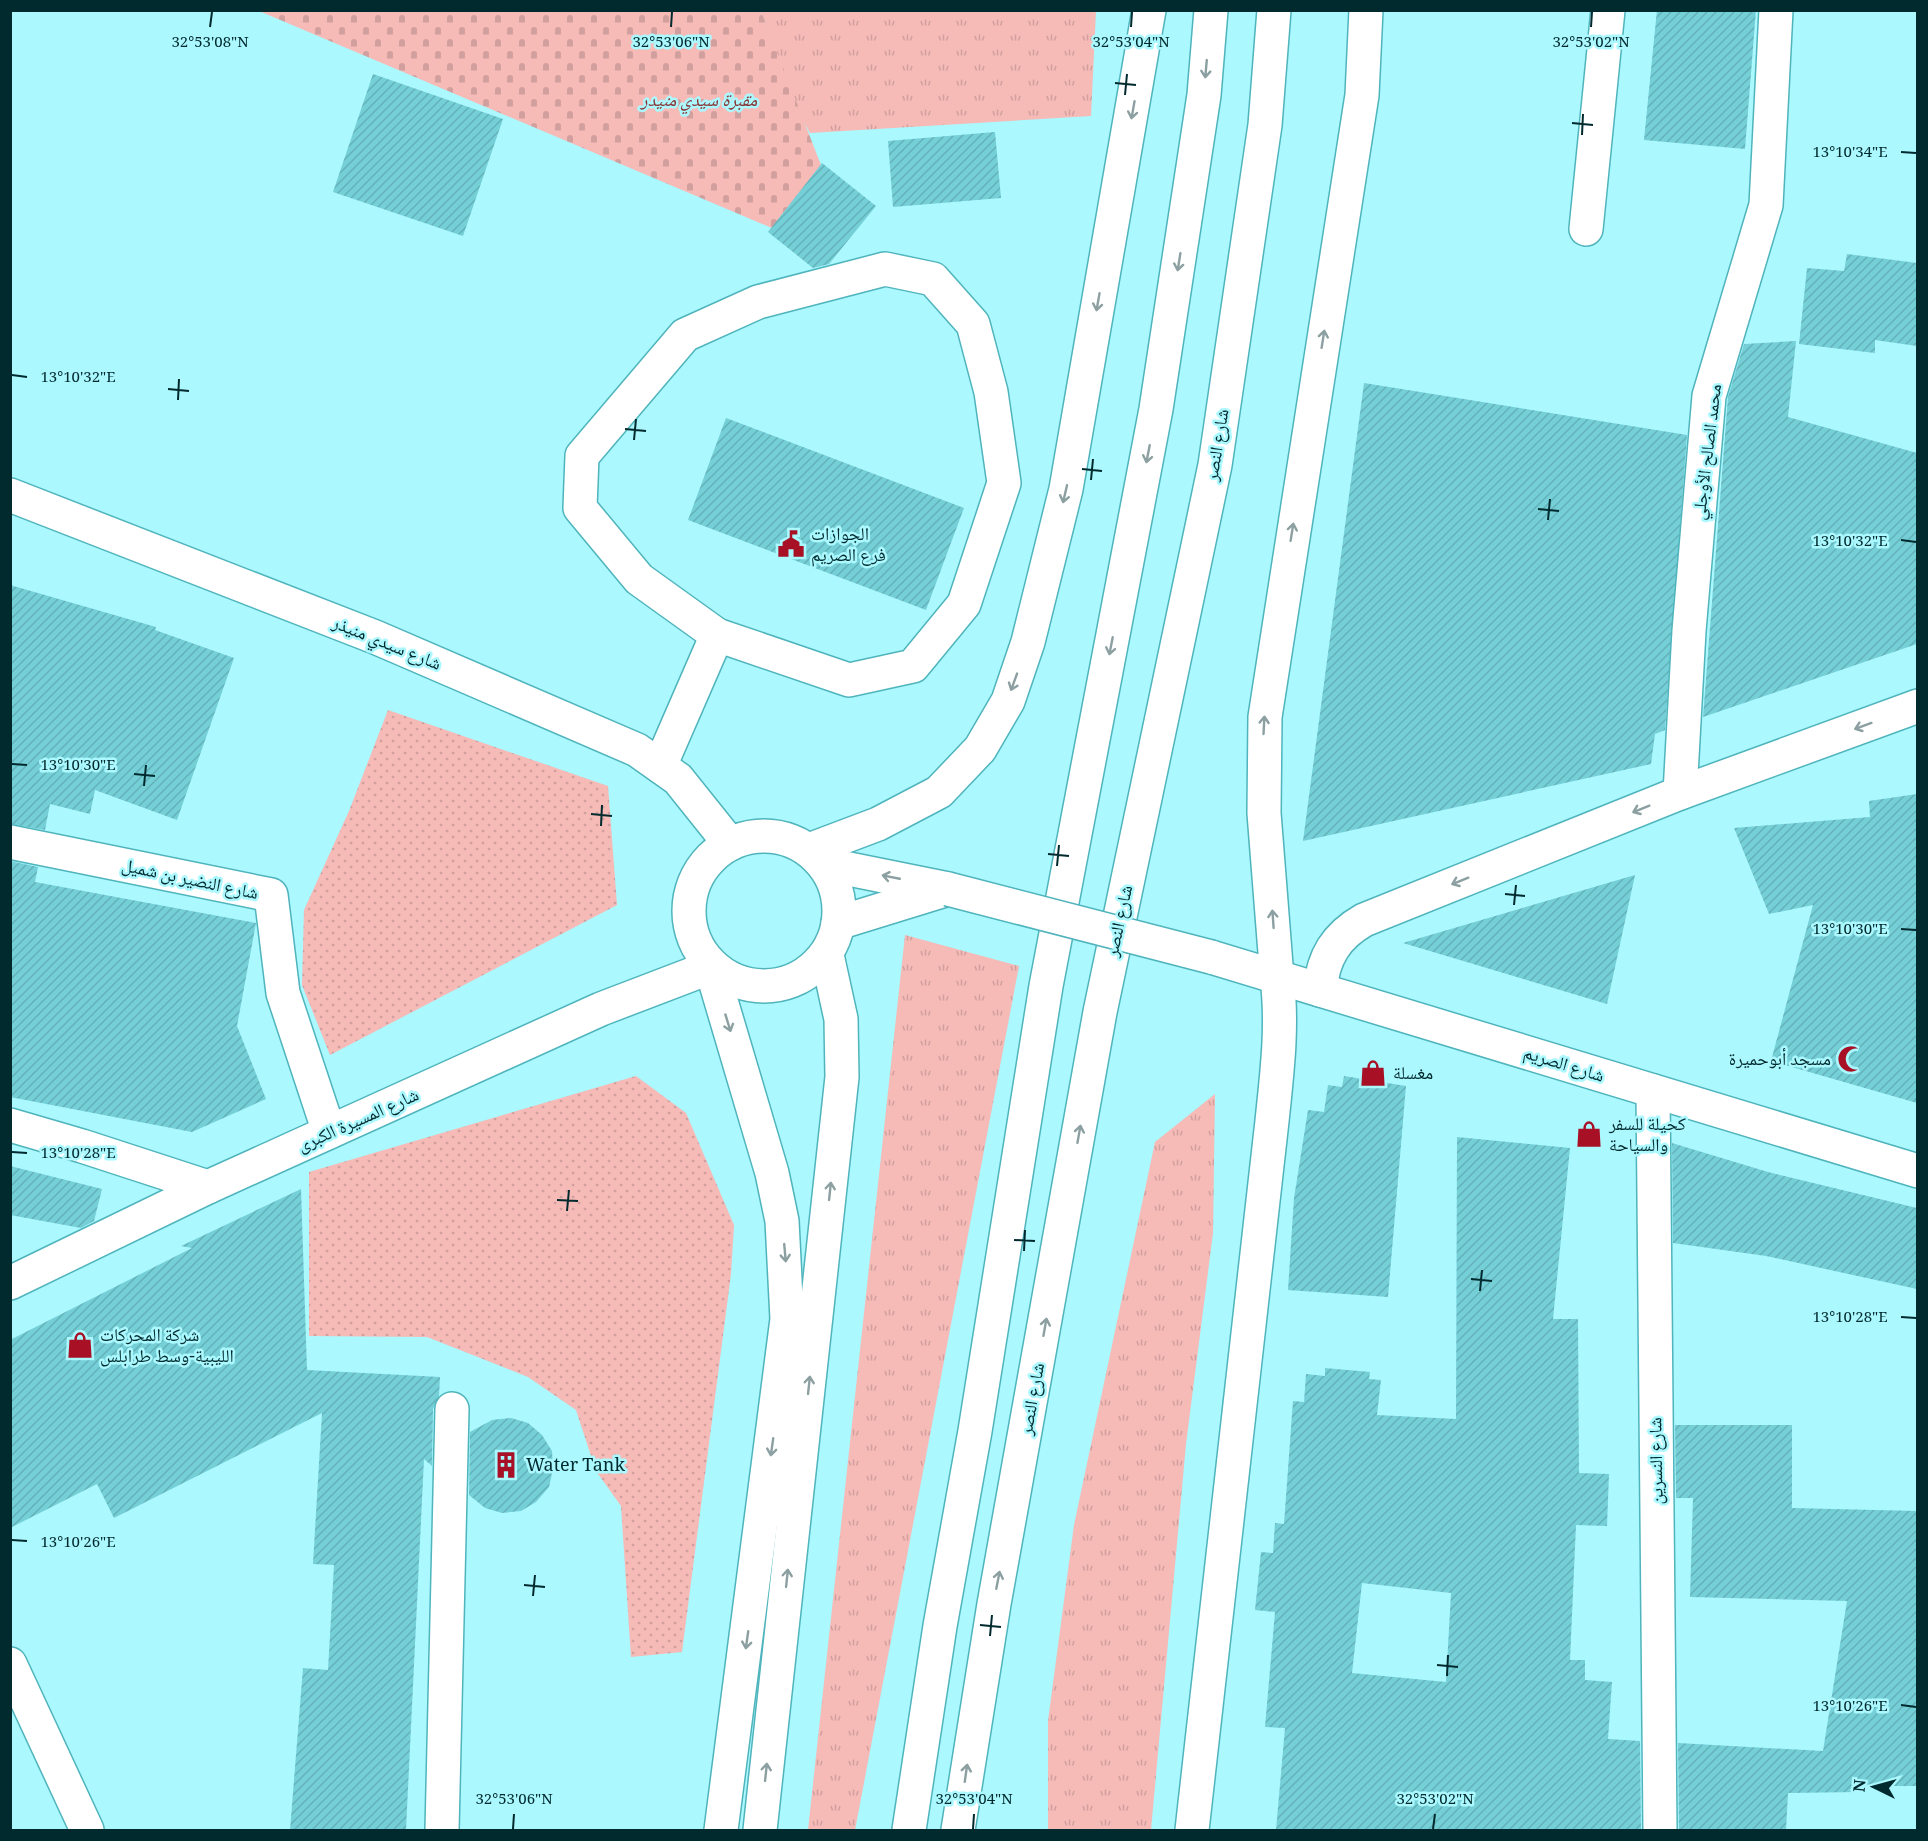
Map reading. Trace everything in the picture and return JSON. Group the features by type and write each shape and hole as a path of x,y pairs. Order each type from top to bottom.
{"main road":[{"path":"817,857 939,792 980,749 1008,701 1028,642 1066,489 1149,10"},
{"path":"909,1830 940,1626 975,1431 1046,986 1156,409 1204,95 1211,10"},
{"name":"شارع النصر","path":"958,1830 994,1604 1100,1012 1215,465 1265,125 1274,10"},
{"path":"1192,1830 1272,1121 1280,1018 1264,813 1265,717 1362,95 1366,10"},
{"path":"1586,229 1608,10"},
{"name":"محمد الصالح الأوجلي","path":"1680,793 1689,631 1709,396 1766,205 1776,10"},
{"path":"885,269 933,279 973,324 992,392 1004,483 964,604 913,666 849,680 717,635 639,579 580,508 582,456 685,335 758,302 885,269"},
{"name":"شارع سيدي منيذر","path":"10,495 375,637 637,750 678,779 730,844"},
{"path":"660,766 717,635"},
{"path":"1320,990 1327,956 1349,929 1365,920 1680,793 1917,706"},
{"path":"711,967 743,984 765,987 792,983 809,974 827,955 838,923 838,899 833,880 817,857 783,838 755,836 730,844 712,858 695,879 689,907 693,935 711,967 772,1173 782,1221 787,1289 787,1319 780,1390 721,1830"},
{"name":"شارع النضير بن شميل","path":"10,842 271,895 283,993 329,1132"},
{"name":"شارع الصريم","path":"817,857 1211,957 1917,1171"},
{"path":"838,923 948,889"},
{"path":"760,1830 842,1077 840,1019 827,955"},
{"name":"شارع المسيرة الكبرى","path":"10,1283 208,1187 601,1009 711,967"},
{"name":"شارع النسرين","path":"1653,1091 1660,1830"},
{"path":"10,1125 208,1187"},
{"path":"442,1830 452,1409"},
{"path":"10,1664 87,1830"}],"green space":[{"name":"مقبرة سيدي منيدر","path":"259,11 761,11 828,183 786,234"},
{"path":"761,11 1096,11 1091,116 810,133 799,113"},
{"path":"388,710 608,786 617,905 330,1055 302,985 304,910 349,811"},
{"path":"905,935 1019,966 855,1830 808,1830"},
{"path":"636,1076 686,1113 734,1225 731,1274 682,1652 631,1657 621,1506 596,1471 576,1410 528,1377 427,1337 309,1336 309,1172"},
{"path":"1215,1094 1213,1233 1186,1444 1151,1830 1048,1830 1048,1721 1074,1525 1155,1142"}],"building":[{"path":"1657,10 1756,10 1745,149 1644,140"},
{"path":"373,74 503,119 463,236 333,192"},
{"path":"995,132 1001,198 893,207 888,141"},
{"path":"822,163 876,206 829,264 813,268 768,232"},
{"path":"1847,254 1917,263 1917,346 1875,340 1875,353 1799,344 1807,268 1844,271"},
{"path":"1796,341 1788,417 1917,453 1917,644 1703,717 1728,397 1744,344"},
{"path":"1364,383 1687,435 1665,730 1655,734 1651,764 1303,841"},
{"path":"726,418 964,508 926,610 688,520"},
{"path":"10,585 156,627 155,630 234,658 177,820 95,790 90,814 50,804 45,830 10,824"},
{"path":"1917,794 1917,1103 1771,1061 1813,905 1769,914 1734,828 1870,817 1869,801"},
{"path":"10,861 38,867 35,882 256,923 237,1026 266,1099 192,1132 10,1097"},
{"path":"1635,875 1607,1004 1403,943"},
{"path":"1344,1076 1406,1086 1388,1297 1288,1290 1294,1198 1308,1110 1324,1112 1328,1085 1342,1087"},
{"path":"1457,1137 1570,1148 1553,1319 1578,1319 1579,1473 1609,1474 1607,1526 1576,1525 1570,1660 1585,1660 1585,1680 1612,1682 1608,1739 1640,1741 1641,1830 1276,1830 1285,1728 1265,1727 1275,1612 1255,1610 1261,1552 1273,1553 1275,1523 1284,1524 1293,1401 1304,1402 1306,1374 1325,1376 1325,1368 1370,1372 1369,1379 1381,1380 1377,1415 1456,1419","holes":["1362,1583 1451,1593 1446,1682 1352,1673"]},
{"path":"1672,1143 1768,1172 1917,1208 1917,1289 1766,1256 1673,1243"},
{"path":"10,1166 102,1189 94,1221 81,1228 10,1215"},
{"path":"301,1189 307,1370 440,1377 439,1396 433,1409 432,1466 424,1459 406,1830 290,1830 303,1668 328,1670 334,1565 313,1564 322,1413 114,1518 97,1484 10,1528 10,1340 192,1248 181,1246"},
{"name":"Water Tank","path":"511,1418 528,1423 542,1435 552,1451 553,1469 549,1487 536,1502 521,1511 502,1513 485,1508 469,1495 470,1432 492,1420"},
{"path":"1675,1425 1792,1425 1792,1508 1917,1511 1917,1786 1858,1786 1858,1792 1788,1793 1786,1830 1679,1830 1678,1743 1823,1751 1847,1601 1690,1597 1693,1498 1676,1498"}],"place":[{"name":"الجوازات فرع الصريم","path":"791,544"},
{"name":"مسجد أبوحميرة","path":"1851,1059"},
{"name":"مغسلة","path":"1373,1073"},
{"name":"كحيلة للسفر والسياحة","path":"1589,1134"},
{"name":"شركة المحركات الليبية-وسط طرابلس","path":"80,1345"},
{"name":"Water Tank","path":"506,1465"}]}
